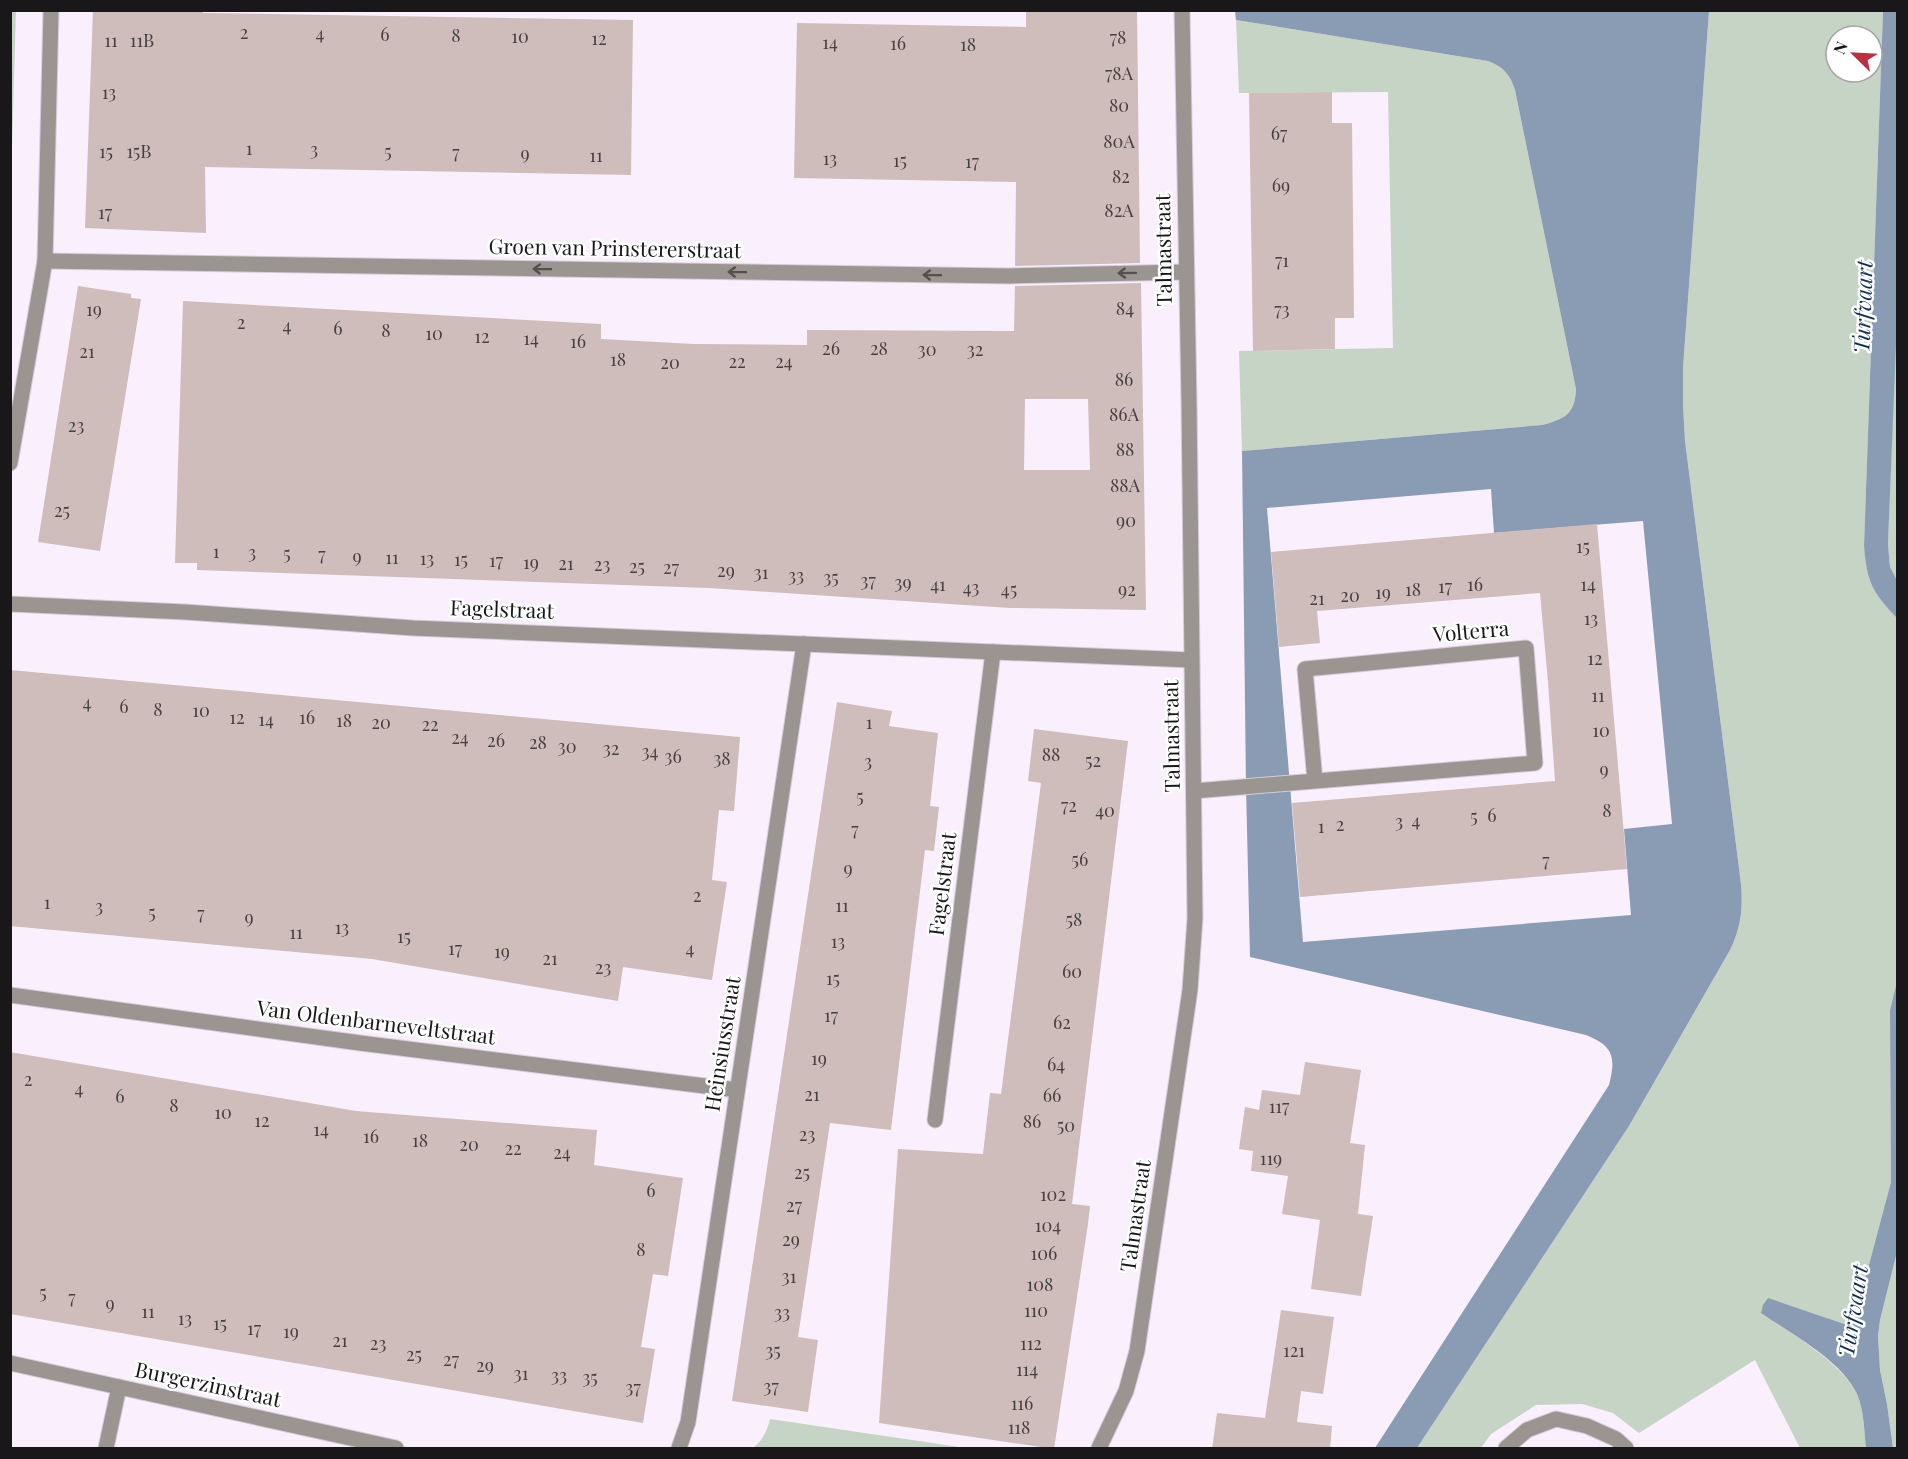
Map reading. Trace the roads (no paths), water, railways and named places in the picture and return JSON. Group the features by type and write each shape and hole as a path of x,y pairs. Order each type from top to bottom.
{"street":[{"path":"10,463 45,261 51,10"},
{"name":"Talmastraat","path":"1099,1449 1126,1391 1137,1352 1190,990 1195,918 1182,10"},
{"name":"Groen van Prinstererstraat","path":"45,261 1008,276 1185,272"},
{"name":"Fagelstraat","path":"10,604 185,612 413,628 1191,660"},
{"name":"Heinsiusstraat","path":"679,1449 688,1422 804,644"},
{"name":"Volterra","path":"1194,791 1535,763 1526,648 1305,669 1315,781"},
{"name":"Fagelstraat","path":"935,1120 993,652"},
{"name":"Van Oldenbarneveltstraat","path":"10,994 360,1043 737,1090"},
{"name":"Burgerzinstraat","path":"10,1364 396,1449"},
{"path":"106,1449 119,1388"},
{"path":"1506,1449 1527,1430 1556,1419 1587,1426 1616,1439 1626,1449"}],"water":[{"path":"1235,11 1709,11 1683,368 1683,404 1685,441 1741,884 1742,901 1739,926 1730,950 1629,1126 1417,1448 1375,1448 1609,1085 1612,1067 1611,1054 1602,1044 1586,1035 1250,957 1242,451 1542,425 1563,418 1571,410 1576,389 1515,90 1505,72 1488,61 1236,20","holes":["1491,489 1494,533 1643,521 1672,824 1624,829 1631,915 1303,942 1267,508"]},
{"path":"1883,11 1898,11 1898,294 1888,544 1890,567 1897,580 1897,618 1872,586 1864,546 1880,84 1884,84"},
{"path":"1897,982 1897,1252 1878,1336 1880,1370 1893,1448 1866,1448 1861,1407 1850,1382 1828,1359 1761,1313 1768,1298 1844,1324 1851,1317 1862,1291 1891,1182 1890,1010"}],"water label":[{"name":"Turfvaart","path":"1863,307"},
{"name":"Turfvaart","path":"1853,1311"}]}
